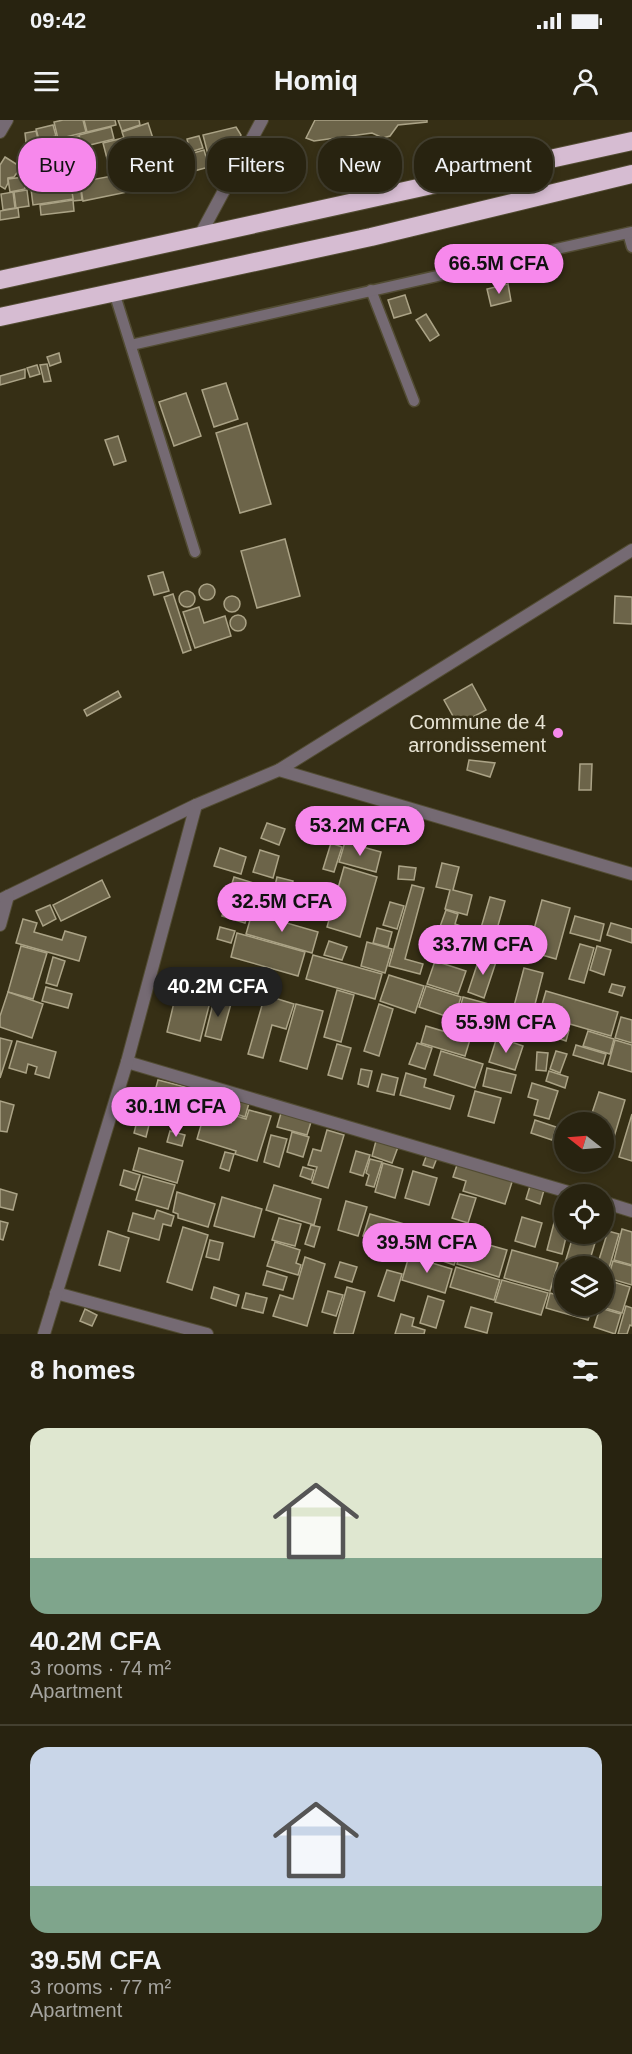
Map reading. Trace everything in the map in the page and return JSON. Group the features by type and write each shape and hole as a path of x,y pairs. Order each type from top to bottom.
{"highway":[{"path":"0,280 632,141"},
{"path":"0,317 371,237 632,174"}],"street":[{"path":"0,132 7,120"},
{"path":"199,237 262,120"},
{"path":"0,925 4,898 196,805 279,770 632,550"},
{"path":"279,770 632,874"},
{"path":"44,1334 127,1062 196,805"},
{"path":"127,1062 554,1188"},
{"path":"614,1205 632,1211"},
{"path":"57,1293 207,1334"}],"lane":[{"path":"131,345 630,233 632,247"},
{"path":"371,290 414,401"},
{"path":"114,292 195,552"}],"building":[{"path":"83,120 86,132 58,138 54,122"},
{"path":"84,120 115,120 116,125 87,132"},
{"path":"118,120 139,120 140,125 122,131"},
{"path":"315,120 427,120 427,122 398,125 390,136 383,138 372,133 318,138 318,140 314,141 306,138"},
{"path":"148,123 153,138 124,138 122,132"},
{"path":"53,125 56,136 38,138 36,129"},
{"path":"111,127 114,138 96,144 96,138 80,138 79,135"},
{"path":"236,127 241,135 239,138 207,138 207,151 203,135"},
{"path":"36,131 38,138 26,138 25,133"},
{"path":"199,136 203,148 195,150 195,138 191,138"},
{"path":"108,142 108,162 103,143"},
{"path":"204,150 207,168 195,171 195,153"},
{"path":"5,157 18,165 18,171 14,177 8,178 5,189 0,186 0,165"},
{"path":"108,177 108,192 127,192 83,201 82,192 96,192 96,179"},
{"path":"18,178 18,190 10,192 8,179"},
{"path":"13,192 15,208 3,210 1,194"},
{"path":"14,192 27,192 29,206 16,208"},
{"path":"31,192 72,192 73,199 33,205"},
{"path":"72,192 81,192 82,200 73,201"},
{"path":"73,200 74,211 41,215 40,205"},
{"path":"18,208 19,217 0,220 0,211"},
{"path":"508,284 511,301 491,306 487,289"},
{"path":"405,295 411,313 394,318 388,300"},
{"path":"426,314 439,335 430,341 416,320"},
{"path":"59,353 61,362 50,366 47,357"},
{"path":"47,364 51,381 44,382 40,365"},
{"path":"37,365 40,374 30,377 27,368"},
{"path":"25,369 25,378 0,385 0,376"},
{"path":"226,383 238,419 214,427 202,390"},
{"path":"186,393 201,436 174,446 159,402"},
{"path":"247,423 271,504 240,513 216,433"},
{"path":"118,436 126,461 114,465 105,440"},
{"path":"285,539 300,596 257,608 241,551"},
{"path":"163,572 169,591 154,595 148,576"},
{"path":"204,584 210,584 215,592 213,598 204,600 199,595 199,589"},
{"path":"184,591 190,591 195,599 193,605 184,607 179,602 179,596"},
{"path":"173,594 191,650 183,653 164,597"},
{"path":"232,596 238,598 240,604 238,610 232,612 226,610 224,604 226,598"},
{"path":"615,596 632,597 632,624 614,623"},
{"path":"199,607 204,623 225,616 231,636 195,648 183,612"},
{"path":"235,615 241,615 246,623 244,629 235,631 230,626 230,620"},
{"path":"472,684 486,710 458,725 444,700"},
{"path":"118,691 121,697 87,716 84,710"},
{"path":"469,760 495,763 490,777 467,770"},
{"path":"580,764 592,764 591,790 579,790"},
{"path":"267,823 285,829 279,845 261,838"},
{"path":"345,842 381,852 376,872 339,862"},
{"path":"331,843 342,847 334,872 323,869"},
{"path":"220,848 246,857 241,874 214,866"},
{"path":"260,850 279,856 273,878 253,872"},
{"path":"442,863 459,867 453,890 472,895 467,915 445,909 450,890 436,887"},
{"path":"399,866 416,868 414,880 398,879"},
{"path":"344,867 377,877 360,937 327,927"},
{"path":"234,877 257,884 245,923 222,916"},
{"path":"277,877 293,881 290,895 274,890"},
{"path":"102,880 110,897 61,921 53,905"},
{"path":"412,885 424,888 405,959 423,964 420,974 389,966"},
{"path":"319,889 330,893 324,913 312,910"},
{"path":"490,897 505,901 493,943 478,938"},
{"path":"542,900 570,908 556,959 528,951"},
{"path":"390,902 404,906 397,929 383,925"},
{"path":"50,905 56,919 43,926 36,911"},
{"path":"446,910 458,914 455,924 478,932 469,958 456,954 459,943 437,935"},
{"path":"252,913 318,932 312,953 246,934"},
{"path":"575,916 604,924 600,941 570,933"},
{"path":"23,919 37,923 34,932 62,940 65,931 86,937 79,961 16,943"},
{"path":"611,923 632,929 632,943 607,935"},
{"path":"220,927 235,931 231,943 217,939"},
{"path":"377,928 392,932 388,947 373,943"},
{"path":"237,933 305,952 298,976 231,957"},
{"path":"427,935 451,943 445,960 421,952"},
{"path":"329,941 347,947 342,960 324,955"},
{"path":"367,942 392,949 385,973 361,966"},
{"path":"580,944 594,948 584,983 569,979"},
{"path":"21,946 47,953 33,999 8,992"},
{"path":"597,946 611,950 604,975 590,970"},
{"path":"481,953 497,959 484,998 468,992"},
{"path":"313,955 382,974 375,999 306,979"},
{"path":"53,957 65,961 57,986 46,983"},
{"path":"435,961 466,971 458,994 427,984"},
{"path":"524,968 543,973 533,1012 514,1006"},
{"path":"389,975 424,986 415,1013 380,1001"},
{"path":"612,984 625,987 622,996 609,992"},
{"path":"426,986 461,997 454,1019 419,1007"},
{"path":"46,987 72,994 68,1008 42,1001"},
{"path":"337,990 354,995 341,1042 324,1037"},
{"path":"546,991 618,1012 611,1036 539,1015"},
{"path":"8,992 43,1004 32,1038 0,1027 0,1016"},
{"path":"176,994 210,1002 200,1041 167,1032"},
{"path":"265,995 294,1004 286,1029 272,1025 263,1058 248,1054"},
{"path":"215,996 232,1000 221,1040 205,1036"},
{"path":"463,997 511,1010 507,1024 495,1020 490,1038 472,1033 465,1056 421,1043 426,1026 453,1034"},
{"path":"296,1004 323,1011 307,1069 280,1061"},
{"path":"379,1004 393,1009 379,1056 364,1051"},
{"path":"529,1014 538,1017 531,1041 521,1038"},
{"path":"621,1017 632,1020 632,1043 615,1038"},
{"path":"544,1022 569,1030 566,1041 540,1032"},
{"path":"588,1031 614,1039 610,1054 583,1046"},
{"path":"497,1037 523,1046 515,1070 489,1062"},
{"path":"0,1038 12,1041 0,1078"},
{"path":"615,1040 632,1045 632,1072 608,1065"},
{"path":"17,1041 56,1052 49,1078 35,1074 37,1067 28,1064 26,1073 9,1068"},
{"path":"417,1043 432,1048 425,1069 409,1064"},
{"path":"337,1044 351,1048 342,1079 328,1075"},
{"path":"576,1045 606,1054 603,1064 573,1055"},
{"path":"441,1051 483,1064 475,1088 434,1075"},
{"path":"556,1051 567,1054 560,1073 550,1069"},
{"path":"537,1052 548,1053 546,1071 536,1070"},
{"path":"487,1068 516,1075 511,1093 483,1086"},
{"path":"361,1069 372,1071 368,1087 358,1084"},
{"path":"549,1071 568,1077 565,1088 546,1081"},
{"path":"406,1073 426,1079 424,1087 454,1096 450,1109 400,1095"},
{"path":"382,1074 398,1078 394,1095 377,1091"},
{"path":"158,1080 201,1091 194,1118 151,1106"},
{"path":"532,1083 558,1091 549,1119 534,1115 538,1100 528,1097"},
{"path":"475,1091 501,1098 494,1123 468,1116"},
{"path":"599,1092 625,1100 614,1137 614,1112 592,1112"},
{"path":"207,1093 218,1097 214,1112 224,1116 223,1120 231,1123 233,1115 246,1119 249,1110 271,1116 257,1161 235,1154 236,1151 197,1139"},
{"path":"227,1097 237,1099 232,1113 223,1111"},
{"path":"238,1100 249,1103 245,1117 234,1113"},
{"path":"0,1101 14,1105 7,1132 0,1131"},
{"path":"281,1113 311,1122 307,1135 277,1127"},
{"path":"632,1114 632,1161 619,1157"},
{"path":"535,1120 554,1126 552,1140 531,1133"},
{"path":"137,1121 149,1125 146,1137 134,1133"},
{"path":"327,1130 344,1135 328,1188 312,1183 317,1167 308,1165 313,1149 321,1151"},
{"path":"170,1131 185,1135 182,1146 167,1142"},
{"path":"292,1132 309,1137 303,1157 287,1152"},
{"path":"271,1135 287,1139 279,1167 264,1162"},
{"path":"376,1141 398,1147 392,1163 372,1156"},
{"path":"139,1148 183,1161 177,1183 133,1170"},
{"path":"356,1151 370,1155 363,1176 350,1172"},
{"path":"225,1152 234,1154 229,1171 220,1168"},
{"path":"427,1154 437,1158 433,1168 423,1165"},
{"path":"370,1159 382,1162 374,1187 366,1185 369,1175 366,1173"},
{"path":"458,1162 513,1179 505,1204 463,1191 466,1181 453,1177"},
{"path":"383,1163 403,1169 395,1198 375,1192"},
{"path":"303,1167 314,1170 311,1180 300,1176"},
{"path":"124,1170 140,1175 135,1190 120,1185"},
{"path":"413,1171 437,1178 429,1205 405,1198"},
{"path":"143,1176 175,1185 168,1209 136,1200"},
{"path":"274,1185 321,1199 314,1225 266,1210"},
{"path":"530,1186 544,1190 540,1204 526,1199"},
{"path":"0,1189 17,1194 13,1210 0,1207"},
{"path":"177,1192 215,1204 208,1227 178,1218 178,1214 173,1212"},
{"path":"460,1194 476,1198 468,1223 452,1218"},
{"path":"222,1197 262,1209 254,1237 214,1226"},
{"path":"346,1201 367,1207 358,1236 338,1230"},
{"path":"157,1210 174,1216 171,1226 163,1224 159,1240 128,1231 133,1213 154,1219"},
{"path":"370,1214 418,1228 412,1251 363,1236"},
{"path":"522,1217 542,1223 535,1247 515,1241"},
{"path":"279,1218 301,1224 295,1246 272,1240"},
{"path":"0,1221 8,1223 3,1240 0,1239"},
{"path":"554,1223 554,1244 564,1244 562,1254 547,1250"},
{"path":"311,1225 320,1227 314,1247 305,1244"},
{"path":"183,1227 208,1235 192,1290 167,1282"},
{"path":"622,1229 632,1232 632,1265 614,1260"},
{"path":"108,1231 129,1238 120,1271 99,1265"},
{"path":"614,1233 619,1234 613,1256 600,1256 604,1244 614,1244"},
{"path":"464,1238 507,1250 499,1277 457,1264"},
{"path":"443,1239 461,1244 454,1265 437,1259"},
{"path":"210,1240 223,1243 219,1260 206,1257"},
{"path":"275,1242 300,1250 296,1263 301,1265 298,1275 267,1266"},
{"path":"571,1244 595,1244 591,1256 567,1256"},
{"path":"512,1250 554,1262 554,1277 550,1291 504,1278"},
{"path":"409,1256 452,1269 445,1293 402,1280"},
{"path":"305,1257 325,1264 307,1326 273,1316 280,1295 293,1299"},
{"path":"614,1261 632,1266 632,1285 614,1280"},
{"path":"340,1262 357,1267 352,1282 335,1277"},
{"path":"456,1267 500,1280 494,1300 450,1287"},
{"path":"387,1270 402,1274 394,1301 378,1296"},
{"path":"267,1271 287,1277 283,1290 263,1285"},
{"path":"502,1280 548,1293 541,1315 495,1302"},
{"path":"614,1282 630,1287 622,1313 614,1311"},
{"path":"214,1287 239,1295 236,1306 211,1298"},
{"path":"347,1287 365,1292 353,1334 337,1334 334,1333"},
{"path":"328,1291 343,1295 336,1316 322,1312"},
{"path":"246,1293 267,1298 263,1313 242,1308"},
{"path":"550,1293 554,1294 554,1310 546,1308"},
{"path":"428,1296 444,1301 436,1328 420,1323"},
{"path":"626,1306 632,1308 632,1326 630,1325 627,1334 618,1334"},
{"path":"471,1307 492,1313 487,1333 465,1327"},
{"path":"85,1309 97,1315 92,1326 80,1321"},
{"path":"614,1312 621,1314 615,1334 594,1327 597,1316 614,1316"},
{"path":"401,1314 414,1318 412,1326 425,1330 424,1334 395,1334"},
{"path":"574,1316 589,1316 588,1320"}],"place":[{"name":"Commune de 4 arrondissement","path":"558,733"}]}
